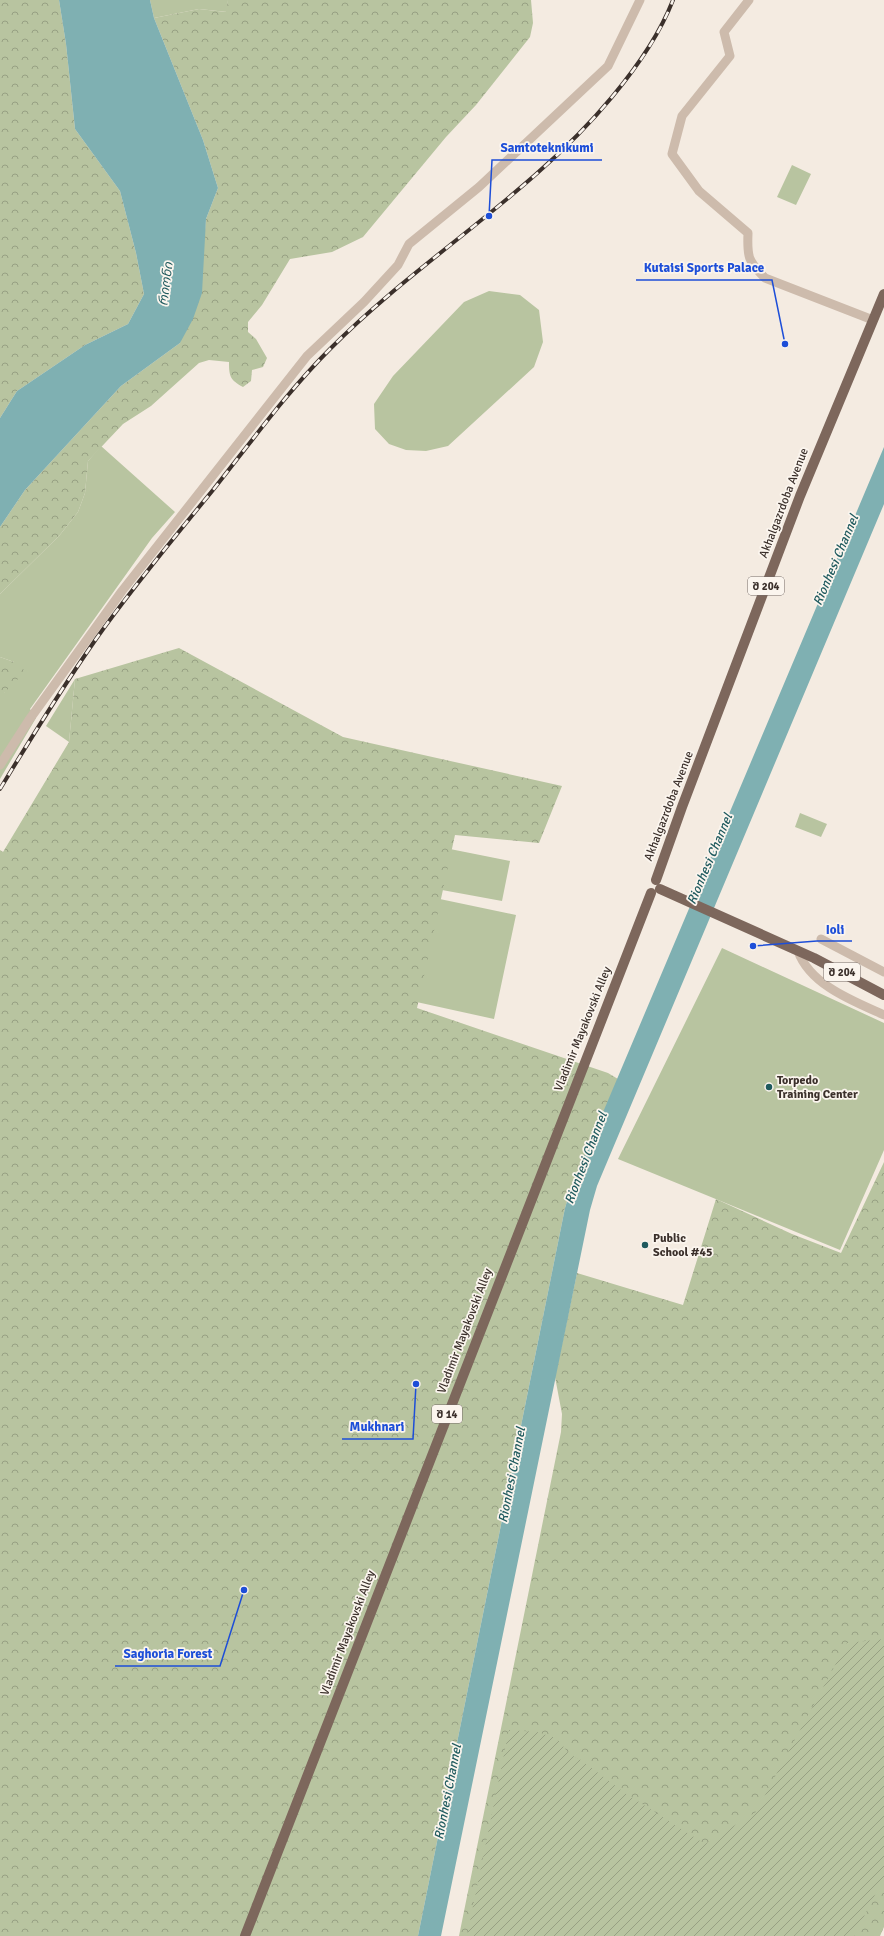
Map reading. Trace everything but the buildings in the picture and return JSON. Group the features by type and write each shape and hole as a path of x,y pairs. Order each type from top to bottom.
{"main road":[{"name":"Akhalgazrdoba Avenue","path":"656,887 800,496 884,294"},
{"name":"შ 204","path":"656,887 798,951 884,995"},
{"name":"Vladimir Mayakovski Alley","path":"245,1936 656,887"}],"street":[{"path":"0,765 29,720 122,591 269,402 307,356 364,302 398,265 408,244 479,187 608,66 640,0"},
{"path":"750,0 724,32 730,56 682,116 672,154 699,191 748,233 747,251 752,264 765,278 873,320"},
{"path":"821,939 884,972"},
{"path":"798,951 802,963 815,976 848,998 884,1015"}],"green space":[{"path":"0,0 59,0 66,44 75,129 120,191 136,253 144,294 128,324 85,345 17,391 0,418"},
{"path":"150,0 228,0 227,12 199,9 154,18"},
{"path":"228,0 531,0 533,23 530,37 476,105 446,137 363,237 332,252 290,259 262,305 248,322 248,332 256,339 267,358 263,367 252,370 251,381 243,387 235,382 229,371 229,362 209,360 199,363 151,406 123,424 88,461 85,493 78,512 59,536 0,594 0,527 25,490 121,386 180,343 203,252 206,219 218,188 203,140 154,18 199,9 226,12"},
{"path":"792,165 811,174 796,205 777,197"},
{"path":"489,291 520,295 539,310 543,342 534,367 448,446 426,451 406,450 389,444 375,429 374,404 393,376 464,302"},
{"path":"101,446 175,512 152,538 30,709 36,718 0,779 0,693 4,693 14,662 0,657 0,594 59,536 78,512 85,493 88,461"},
{"path":"179,648 343,737 562,786 539,843 455,835 417,1008 608,1073 618,1079 571,1188 565,1208 418,1936 0,1936 0,850 3,852 69,742 75,679"},
{"path":"0,657 14,662 24,670 18,679 4,693 0,693"},
{"path":"75,679 69,742 46,726"},
{"path":"800,813 827,824 821,837 795,827"},
{"path":"450,849 510,861 502,901 442,890"},
{"path":"435,898 516,915 494,1019 412,1001"},
{"name":"Torpedo Training Center","path":"722,948 884,1023 884,1150 840,1250 618,1159"},
{"path":"884,1162 884,1927 880,1936 459,1936 561,1432 562,1414 555,1377 577,1273 683,1305 716,1199 792,1234 841,1253"},
{"path":"884,1639 884,1877 854,1936 467,1936 509,1730 537,1732 553,1737 560,1742 569,1754 581,1760 625,1793 705,1844 756,1812 847,1643"}],"water":[{"name":"რიონი","path":"59,0 150,0 154,18 203,140 218,188 206,219 202,293 193,319 180,343 121,386 25,490 0,527 0,418 17,391 85,345 128,324 144,294 136,253 120,191 75,129 66,44"},
{"name":"Rionhesi Channel","path":"884,447 884,504 597,1186 590,1210 441,1936 418,1936 565,1208 571,1188"}],"railway":[{"path":"0,789 83,657 110,620 299,382 314,365 364,316 400,285 511,196 580,132 612,97 639,63 654,39 673,0"}],"place":[{"name":"Samtoteknikumi","path":"489,216"},
{"name":"Kutaisi Sports Palace","path":"785,344"},
{"name":"Ioli","path":"753,946"},
{"name":"Torpedo Training Center","path":"769,1087"},
{"name":"Public School #45","path":"645,1245"},
{"name":"Mukhnari","path":"416,1384"},
{"name":"Saghoria Forest","path":"244,1590"}]}
